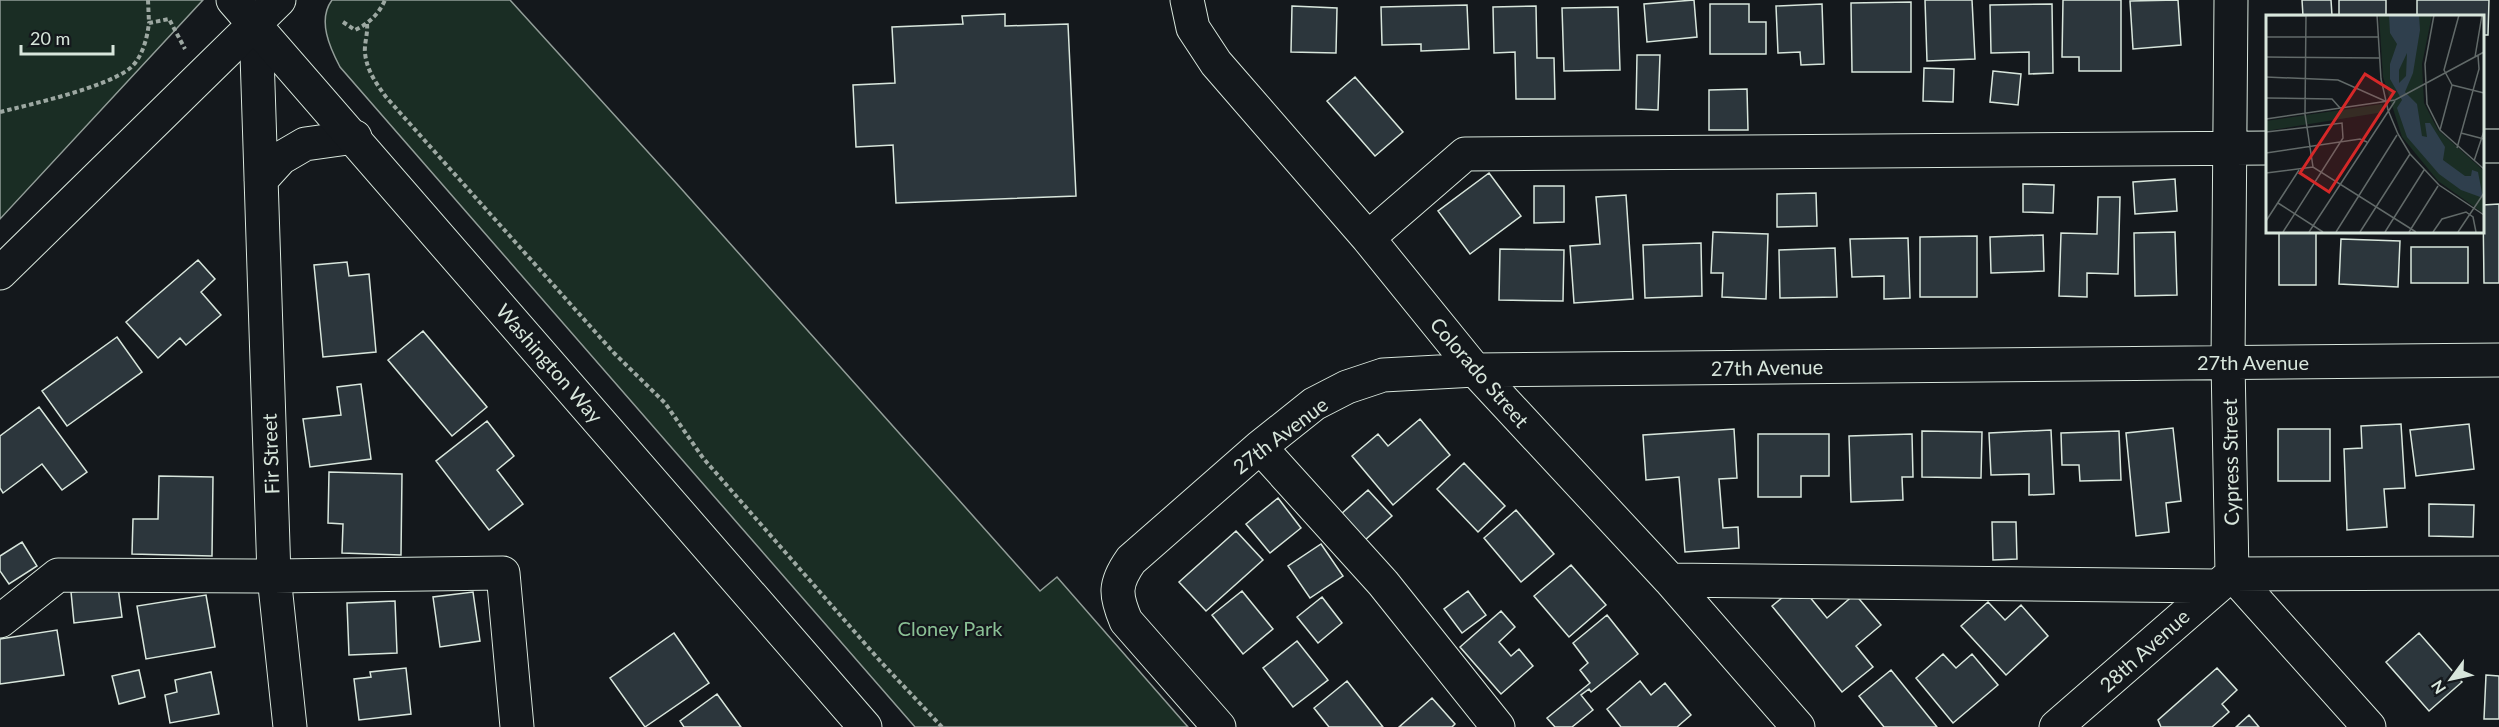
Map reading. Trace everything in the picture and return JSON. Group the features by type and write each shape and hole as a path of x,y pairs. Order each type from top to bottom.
{"street":[{"name":"Washington Way","path":"233,0 355,137 865,727"},
{"path":"0,273 279,0"},
{"name":"Colorado Street","path":"1187,0 1193,28 1216,63 1368,238 1475,370 1670,580 1798,727"},
{"name":"Cypress Street","path":"2224,580 2231,0"},
{"name":"Fir Street","path":"256,24 274,576 290,727"},
{"path":"261,180 282,158 305,144 355,137"},
{"path":"1368,238 1465,154 2266,148"},
{"name":"27th Avenue","path":"1219,727 1126,621 1119,605 1117,589 1121,574 1131,560 1260,447 1314,404 1347,387 1383,375 1475,370 2499,360"},
{"path":"1260,447 1383,583 1498,727"},
{"path":"0,621 58,575 274,576 504,573 517,727"},
{"path":"1670,580 2224,580 2499,573"},
{"path":"2224,580 2369,727"},
{"name":"28th Avenue","path":"2068,723 2224,580"}],"path":[{"path":"0,112 112,79 130,68 147,42 148,0"},
{"path":"343,22 355,30 367,24 385,0"},
{"path":"149,23 169,19 200,78"},
{"path":"367,24 368,36 364,51 371,76 386,97 599,337 666,403 703,458 881,662 942,727"}],"green space":[{"path":"0,0 203,0 0,219"},
{"name":"Cloney Park","path":"332,0 510,0 1040,591 1057,577 1188,727 915,727 340,67 329,43 325,25"}],"building":[{"path":"1694,0 1697,37 1647,42 1644,4"},
{"path":"1925,0 1972,0 1975,59 1927,61"},
{"path":"2063,0 2121,0 2121,71 2079,71 2079,57 2062,57"},
{"path":"2178,0 2181,45 2133,49 2130,1"},
{"path":"2302,0 2331,0 2332,15 2303,15"},
{"path":"2339,0 2386,0 2386,15 2339,15"},
{"path":"2417,0 2489,0 2488,35 2484,35 2484,15 2417,15"},
{"path":"1911,2 1911,72 1852,72 1851,3"},
{"path":"1710,4 1749,4 1749,22 1766,22 1766,54 1710,54"},
{"path":"1822,4 1824,64 1801,65 1800,52 1778,53 1776,6"},
{"path":"2052,4 2053,73 2029,74 2029,52 1991,53 1990,5"},
{"path":"1467,5 1469,49 1421,51 1421,44 1382,45 1381,7"},
{"path":"1292,6 1337,8 1336,53 1291,52"},
{"path":"1536,6 1537,58 1554,58 1555,99 1516,99 1515,52 1494,53 1493,7"},
{"path":"1618,7 1620,70 1564,71 1562,8"},
{"path":"1005,14 1005,26 1068,24 1076,196 896,203 893,145 856,147 853,85 895,83 892,27 963,24 962,16"},
{"path":"1637,55 1660,55 1658,110 1636,109"},
{"path":"1924,68 1954,69 1953,102 1923,101"},
{"path":"1993,71 2021,74 2018,105 1990,102"},
{"path":"1355,77 1403,132 1375,156 1327,101"},
{"path":"1747,89 1748,130 1709,130 1709,90"},
{"path":"1489,173 1521,216 1470,254 1438,211"},
{"path":"2175,179 2177,211 2135,214 2133,182"},
{"path":"2023,184 2054,185 2053,213 2023,212"},
{"path":"1534,186 1564,186 1564,222 1534,223"},
{"path":"1816,193 1817,226 1777,227 1777,194"},
{"path":"1626,195 1633,299 1574,303 1570,246 1600,244 1596,197"},
{"path":"2098,197 2120,197 2118,274 2087,273 2087,297 2059,296 2061,233 2097,234"},
{"path":"2499,204 2499,283 2484,283 2484,205"},
{"path":"1713,232 1768,234 1766,299 1722,297 1723,273 1711,273"},
{"path":"2175,232 2177,295 2135,296 2134,233"},
{"path":"2279,232 2316,232 2316,285 2279,285"},
{"path":"2043,235 2044,271 1991,273 1990,237"},
{"path":"1977,236 1977,297 1920,297 1920,237"},
{"path":"1908,238 1910,298 1884,299 1884,276 1852,277 1850,239"},
{"path":"2341,239 2400,241 2398,287 2339,284"},
{"path":"1701,243 1702,296 1645,298 1643,245"},
{"path":"2411,247 2468,247 2468,283 2411,283"},
{"path":"1835,248 1837,297 1780,298 1779,250"},
{"path":"1500,249 1564,250 1563,301 1499,300"},
{"path":"198,260 215,279 201,292 221,315 186,345 180,338 158,358 126,322"},
{"path":"347,262 349,276 369,274 376,352 323,357 314,265"},
{"path":"423,331 487,407 452,436 388,360"},
{"path":"117,337 142,372 67,426 42,391"},
{"path":"361,384 371,459 310,467 303,419 341,415 337,387"},
{"path":"39,407 87,472 62,490 42,464 3,493 0,488 0,436"},
{"path":"1420,419 1450,455 1393,505 1352,456 1378,434 1388,446"},
{"path":"487,421 514,456 497,470 523,504 489,530 436,461"},
{"path":"2401,424 2405,488 2384,489 2387,527 2347,530 2344,449 2362,448 2361,426"},
{"path":"2469,424 2474,469 2416,476 2410,430"},
{"path":"2173,428 2181,501 2166,503 2169,532 2136,536 2126,433"},
{"path":"1734,429 1737,478 1719,479 1723,528 1738,527 1739,548 1685,552 1679,477 1646,480 1643,435"},
{"path":"2278,429 2330,429 2330,481 2278,481"},
{"path":"2051,430 2054,494 2029,495 2029,474 1991,475 1989,433"},
{"path":"1922,431 1982,432 1981,478 1922,477"},
{"path":"2119,431 2121,480 2080,481 2079,465 2062,465 2061,433"},
{"path":"1758,434 1829,434 1829,476 1801,476 1801,497 1758,497"},
{"path":"1912,434 1913,477 1902,477 1903,500 1851,502 1849,436"},
{"path":"1464,463 1505,506 1478,532 1437,489"},
{"path":"329,472 402,474 401,555 342,553 343,524 328,523"},
{"path":"159,476 213,477 212,556 132,554 133,519 158,519"},
{"path":"1368,490 1392,516 1365,540 1341,514"},
{"path":"1278,498 1301,528 1270,553 1246,524"},
{"path":"2429,504 2474,505 2473,537 2429,536"},
{"path":"1516,510 1554,554 1521,582 1484,538"},
{"path":"1992,522 2016,522 2017,559 1993,560"},
{"path":"1236,531 1263,560 1206,611 1179,582"},
{"path":"22,542 37,566 9,584 0,571 0,556"},
{"path":"1321,544 1343,576 1310,598 1288,566"},
{"path":"1571,565 1606,605 1569,637 1534,596"},
{"path":"1799,584 1827,618 1855,594 1881,625 1856,646 1873,667 1842,692 1772,606"},
{"path":"118,587 122,617 74,623 71,592"},
{"path":"1242,591 1273,629 1243,654 1212,615"},
{"path":"1468,591 1486,615 1462,633 1444,609"},
{"path":"473,592 480,641 440,647 433,597"},
{"path":"206,595 215,647 146,659 137,606"},
{"path":"1322,597 1342,623 1318,643 1297,617"},
{"path":"395,601 397,653 349,655 347,603"},
{"path":"1988,602 2005,620 2021,605 2048,636 2006,675 1961,626"},
{"path":"1501,611 1515,627 1499,642 1511,656 1519,649 1533,666 1501,694 1460,647"},
{"path":"1607,615 1638,654 1591,692 1589,689 1581,695 1593,710 1572,727 1555,727 1547,718 1590,683 1580,670 1588,663 1573,643"},
{"path":"57,630 64,675 0,684 0,639"},
{"path":"674,633 709,683 645,727 610,678"},
{"path":"2419,633 2462,682 2429,711 2386,662"},
{"path":"1297,641 1328,680 1293,707 1263,668"},
{"path":"1943,654 1956,668 1972,654 1998,685 1953,723 1916,678"},
{"path":"406,668 411,714 359,720 354,679 371,677 370,672"},
{"path":"2217,668 2237,690 2222,704 2229,712 2212,727 2161,727 2158,720"},
{"path":"139,670 145,697 119,704 112,676"},
{"path":"1891,670 1937,727 1884,727 1859,696"},
{"path":"211,672 219,714 170,723 165,695 177,692 175,680"},
{"path":"2486,675 2499,676 2499,719 2484,719"},
{"path":"1347,681 1383,727 1329,727 1314,708"},
{"path":"1640,681 1651,695 1665,683 1691,715 1677,727 1621,727 1607,709"},
{"path":"717,694 741,727 684,727 680,721"},
{"path":"1432,698 1455,724 1452,727 1399,727"},
{"path":"2249,715 2259,727 2236,727"}]}
